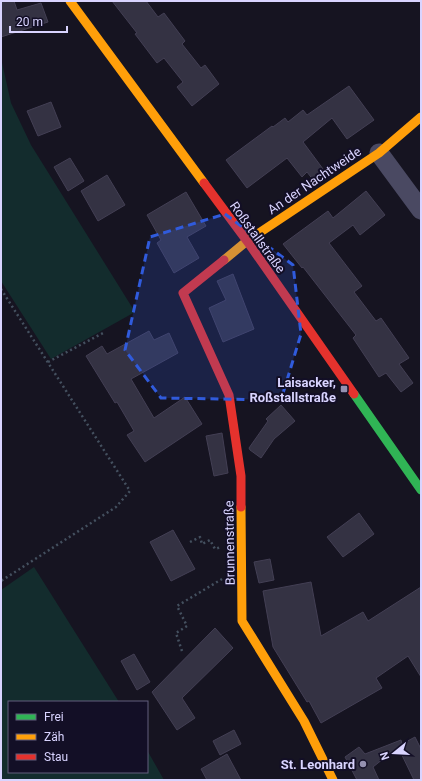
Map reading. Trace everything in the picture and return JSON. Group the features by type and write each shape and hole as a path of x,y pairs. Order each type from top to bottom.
{"street":[{"name":"Roßstallstraße","path":"70,1 246,241 421,490"},
{"name":"An der Nachtweide","path":"183,293 246,241 379,153 421,117"},
{"path":"379,153 421,210"},
{"name":"Brunnenstraße","path":"183,293 228,395 241,476 242,621 304,721 334,780"}],"path":[{"path":"1,289 130,491 116,507 1,581"},
{"path":"48,362 104,332"},
{"path":"190,542 200,537 202,544 210,540 215,549 225,547"},
{"path":"182,651 176,633 187,626 177,606 225,577"}],"highlighted area":[{"path":"225,214 293,265 301,334 281,400 161,398 125,350 150,237"}],"green space":[{"path":"1,58 11,103 31,145 135,312 51,359 1,281"},
{"path":"34,567 118,701 8,701 8,773 148,773 148,752 164,780 1,780 1,590"}],"building":[{"path":"1,1 14,1 17,10 41,3 48,22 1,37"},
{"path":"112,1 146,1 158,17 164,13 185,41 182,44 201,68 205,65 219,84 192,106 177,87 183,82 164,58 157,63 135,34 137,33"},
{"path":"349,86 374,120 347,139 332,118 303,142 326,173 314,181 307,172 302,177 287,158 247,188 226,160 285,118 288,122 303,110 307,115"},
{"path":"51,102 61,127 38,136 27,111"},
{"path":"70,158 84,181 68,191 54,167"},
{"path":"107,175 125,205 98,221 81,191"},
{"path":"366,191 385,215 360,235 353,225 329,243 362,286 354,292 376,321 381,318 409,358 399,364 413,383 401,392 386,373 379,377 353,338 356,335 303,267 302,268 283,244 328,211 333,218"},
{"path":"186,192 206,226 187,237 199,258 174,273 157,243 161,240 147,215"},
{"path":"233,274 254,329 223,342 209,308 226,300 217,281"},
{"path":"149,331 154,340 169,333 178,353 131,379 154,418 185,397 202,424 145,462 127,435 134,431 117,402 115,403 86,356 102,346 107,354"},
{"path":"281,405 295,421 274,439 261,458 249,448 268,421 266,419"},
{"path":"222,433 228,473 214,476 206,436"},
{"path":"359,513 374,534 343,557 327,537"},
{"path":"173,530 195,569 171,581 150,542"},
{"path":"270,559 274,580 259,583 254,562"},
{"path":"311,582 321,636 363,612 368,621 421,587 421,677 408,656 376,678 382,688 321,723 309,701 307,702 273,647 263,591"},
{"path":"215,628 233,648 182,698 195,718 177,730 152,692"},
{"path":"134,654 150,682 137,690 121,661"},
{"path":"234,730 241,744 220,755 213,741"},
{"path":"415,737 421,749 421,780 414,780 398,747 373,767 379,780 357,780 345,757 359,747 365,754 401,740 402,744"},
{"path":"227,754 241,780 207,780 201,769"}],"traffic: fast":[{"path":"354,394 421,490"}],"traffic: slow":[{"path":"70,1 204,183"},
{"path":"224,260 247,241 379,153 421,117"},
{"path":"241,507 242,621 304,721 333,780"}],"traffic: jam":[{"path":"204,183 247,241 354,394"},
{"path":"224,260 183,293 229,395 241,476 241,507"}],"place":[{"name":"Laisacker, Roßstallstraße","path":"344,389"},
{"name":"St. Leonhard","path":"363,764"}]}
